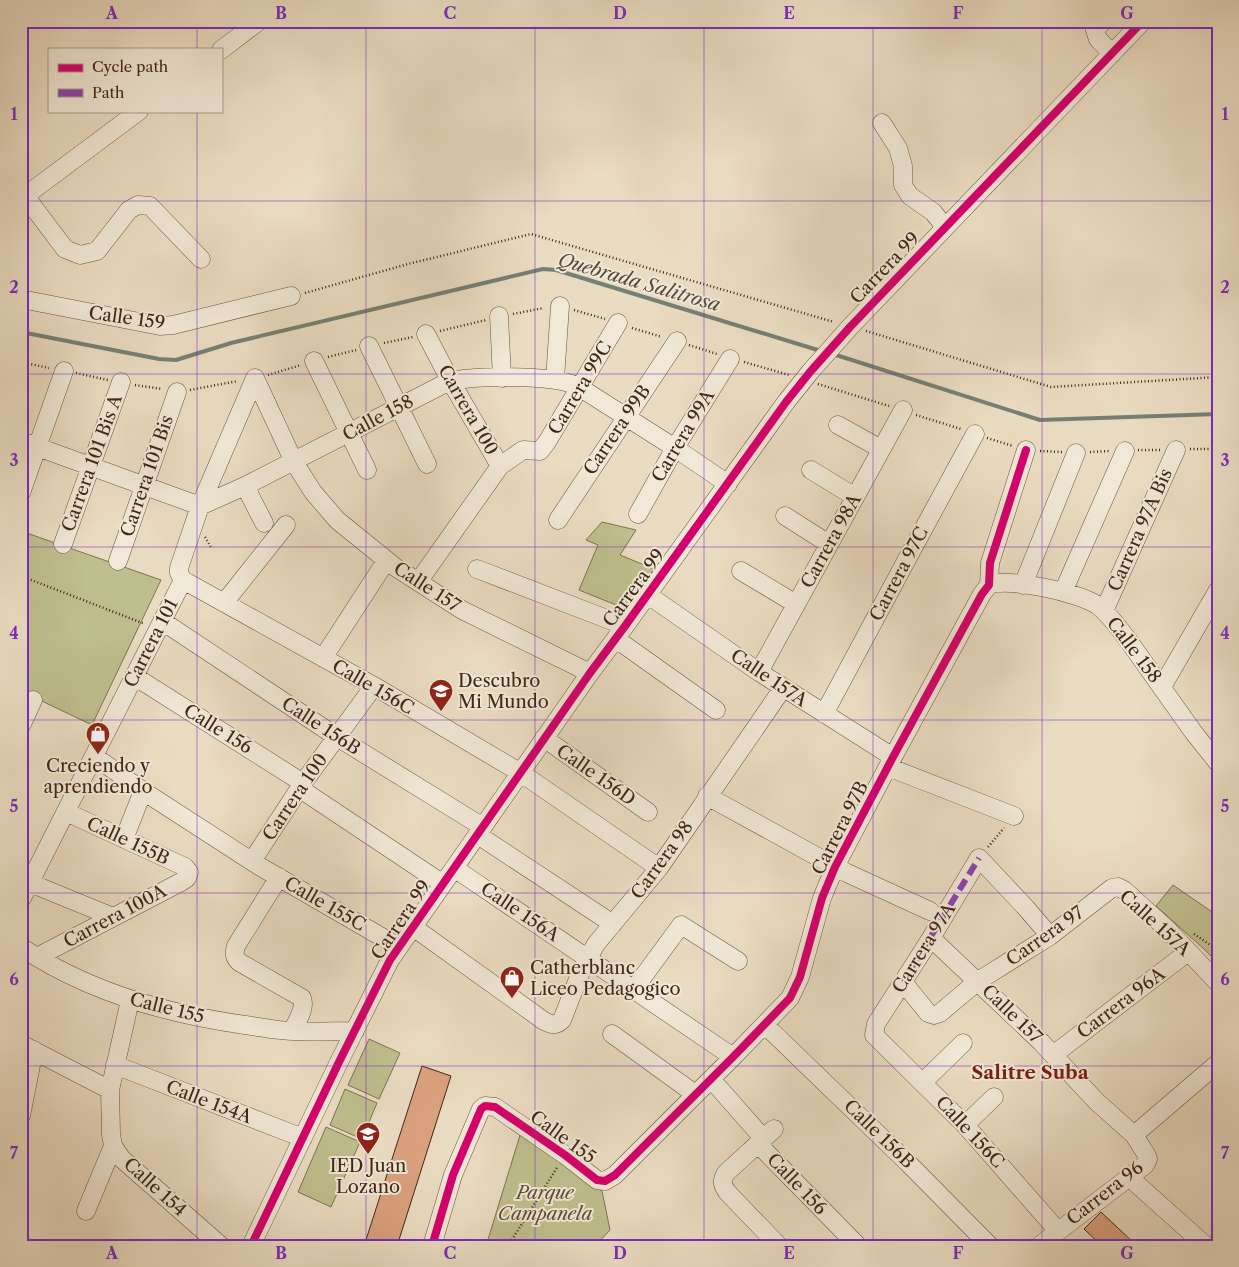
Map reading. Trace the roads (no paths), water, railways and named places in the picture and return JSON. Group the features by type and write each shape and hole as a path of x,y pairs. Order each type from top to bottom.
{"street":[{"path":"222,49 259,21"},
{"path":"1103,21 1096,30 1098,39 1112,54"},
{"name":"Carrera 99","path":"251,1246 390,960 590,673 807,376 846,331 1143,21"},
{"path":"138,112 23,197 65,249 80,255 97,251 129,210 138,205 150,206 201,259"},
{"path":"882,123 898,148 903,166 903,185 910,196 932,212 945,228"},
{"name":"Calle 159","path":"21,299 160,326 173,326 291,296"},
{"path":"555,380 560,306"},
{"path":"499,316 502,378"},
{"name":"Carrera 99C","path":"500,466 523,450 540,450 547,442 618,323"},
{"name":"Carrera 100","path":"418,582 500,466 451,382 426,334"},
{"name":"Carrera 99B","path":"558,520 677,341"},
{"path":"369,346 427,464"},
{"name":"Carrera 99A","path":"638,514 675,448 730,359"},
{"path":"314,361 367,470"},
{"path":"21,493 29,443 64,371"},
{"name":"Calle 157","path":"255,378 294,462 313,492 337,520 386,561 462,610 590,673"},
{"name":"Carrera 101","path":"21,900 183,580 179,573 179,568 200,506 255,378"},
{"name":"Calle 158","path":"200,506 350,434 442,385 463,379 502,378 571,382 728,484"},
{"name":"Carrera 101 Bis A","path":"63,544 122,382"},
{"name":"Carrera 101 Bis","path":"118,561 177,392"},
{"name":"Carrera 98A","path":"759,672 903,410"},
{"path":"838,425 881,449"},
{"name":"Carrera 97C","path":"824,714 975,434"},
{"path":"29,443 200,506"},
{"name":"Carrera 97B","path":"615,1175 790,998 800,976 822,898 835,867 989,584 990,563 1026,450"},
{"name":"Carrera 97A Bis","path":"1104,612 1176,450"},
{"path":"1063,592 1125,451"},
{"path":"1022,585 1076,453"},
{"path":"811,470 855,497"},
{"path":"245,486 264,522"},
{"path":"785,516 829,544"},
{"path":"224,603 286,525"},
{"path":"323,658 386,561"},
{"path":"477,569 621,633 716,710"},
{"path":"741,571 796,604"},
{"name":"Calle 156C","path":"183,580 374,686 521,773 659,868"},
{"name":"Calle 158","path":"989,584 1006,582 1063,592 1089,601 1104,612 1128,640 1194,733 1218,763"},
{"path":"1162,687 1218,590"},
{"name":"Calle 157A","path":"648,595 759,672 824,714 891,762 1014,816"},
{"name":"Calle 156B","path":"160,625 337,737 480,831 613,924"},
{"name":"Calle 156","path":"134,676 301,786 443,884"},
{"name":"Carrera 100","path":"252,861 301,786 374,686"},
{"name":"Carrera 98","path":"413,927 544,1021 551,1025 558,1024 562,1020 582,969 596,944 659,868 783,688"},
{"path":"21,726 33,700"},
{"name":"Calle 156D","path":"544,738 648,812"},
{"name":"Calle 155C","path":"94,756 143,791 252,861 399,947"},
{"path":"124,838 143,791"},
{"path":"708,796 835,867 930,911"},
{"name":"Calle 155B","path":"66,812 185,867 189,872"},
{"name":"Carrera 97A","path":"877,1039 874,1035 876,1024 980,858 1050,936"},
{"name":"Calle 156A","path":"454,868 733,1057"},
{"name":"Carrera 100A","path":"37,957 181,882 187,878 189,872"},
{"path":"279,877 236,946 234,953 236,959 240,962 302,998 304,1004 292,1031"},
{"path":"30,883 113,917"},
{"name":"Calle 157A","path":"1112,888 1118,887 1124,890 1168,930 1218,983"},
{"name":"Carrera 97","path":"903,982 928,1013 934,1015 940,1013 978,981 1050,936 1112,888"},
{"path":"634,989 681,925 738,961"},
{"name":"Calle 157","path":"931,938 1053,1055 1097,1102 1134,1135 1148,1159"},
{"name":"Calle 155","path":"21,946 37,957 91,985 130,1000 178,1013 218,1021 292,1031 355,1031"},
{"name":"Carrera 96A","path":"1053,1055 1188,952"},
{"path":"86,1211 113,1146 110,1090 130,1000"},
{"name":"Calle 156B","path":"765,1025 909,1164 990,1246"},
{"path":"612,1034 695,1094"},
{"name":"Calle 156C","path":"877,1039 965,1125 1058,1231"},
{"path":"923,1082 962,1043"},
{"path":"21,1116 27,1047 110,1090"},
{"name":"Carrera 96","path":"1134,1135 1218,1063"},
{"name":"Calle 154A","path":"115,1065 303,1138"},
{"name":"Calle 156","path":"711,1079 765,1137 858,1246"},
{"path":"965,1125 994,1097"},
{"name":"Calle 155","path":"432,1246 453,1175 481,1109 485,1106 495,1107 565,1155 597,1180 605,1180 615,1175"},
{"path":"765,1137 722,1179 723,1186 728,1193 780,1246"},
{"name":"Calle 154","path":"113,1146 122,1158 221,1246"},
{"name":"Carrera 96","path":"1039,1246 1130,1178 1145,1166 1148,1159"},
{"path":"1130,1178 1206,1246"}],"waterway":[{"name":"Quebrada Salitrosa","path":"21,332 159,359 176,360 231,343 543,269 556,270 821,351"},
{"name":"Quebrada Salitrosa","path":"833,354 1040,420 1218,414"}],"place":[{"name":"Descubro Mi Mundo","path":"441,712"},
{"name":"Creciendo y aprendiendo","path":"98,755"},
{"name":"Catherblanc Liceo Pedagogico","path":"512,999"},
{"name":"IED Juan Lozano","path":"368,1155"}],"district":[{"name":"Salitre Suba","path":"1030,1072"}],"park label":[{"name":"Parque Campanela","path":"545,1203"}]}
